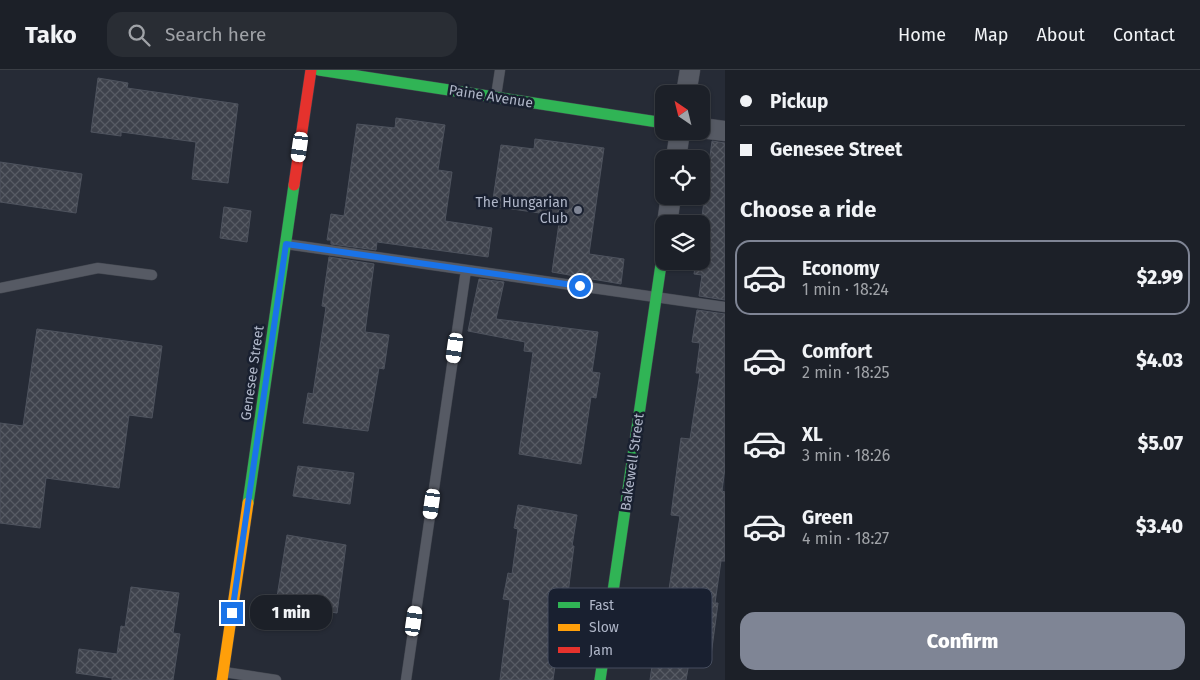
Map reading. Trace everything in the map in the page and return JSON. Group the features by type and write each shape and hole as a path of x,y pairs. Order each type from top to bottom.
{"street":[{"name":"Genesee Street","path":"223,676 311,70"},
{"name":"Paine Avenue","path":"319,70 655,122"},
{"path":"688,85 690,70"},
{"path":"710,130 725,132"},
{"name":"Bakewell Street","path":"613,588 660,270"}],"lane":[{"path":"496,97 500,70"},
{"path":"286,244 725,307"},
{"path":"0,288 98,268 152,275"},
{"path":"406,680 466,270"},
{"path":"223,676 276,680"}],"building":[{"path":"98,78 128,83 127,88 238,104 228,183 192,179 196,142 121,132 121,136 91,132"},
{"path":"396,118 445,125 438,170 452,172 445,221 492,228 488,257 377,242 376,250 331,244 331,240 327,240 331,214 344,216 357,124 395,128"},
{"path":"535,139 604,148 589,254 624,259 621,284 552,272 560,216 492,206 501,145 534,149"},
{"path":"712,141 725,143 725,300 699,296 702,275 694,274 695,270 710,270 710,215 702,215 704,205 710,205 710,156"},
{"path":"0,162 82,174 76,213 0,202"},
{"path":"224,207 251,211 247,242 220,238"},
{"path":"329,257 374,264 365,332 389,335 384,369 379,368 368,431 303,423 308,393 313,394 326,307 322,306"},
{"path":"479,279 504,282 496,319 598,332 592,372 600,373 596,398 591,397 581,464 519,454 533,352 524,351 525,342 468,331"},
{"path":"697,310 725,314 725,468 722,491 725,492 725,561 721,561 715,603 718,603 712,648 712,588 669,588 680,516 671,515 681,438 690,439 700,373 696,373 700,343 692,342"},
{"path":"37,329 162,346 152,418 129,415 119,488 46,478 40,528 0,523 0,423 23,426"},
{"path":"298,466 354,473 350,504 293,496"},
{"path":"518,505 577,515 569,588 548,588 548,668 555,668 553,680 500,680 510,600 503,599 508,573 512,574 518,529 514,528"},
{"path":"287,535 346,545 337,613 276,603"},
{"path":"131,587 179,593 173,633 180,634 173,680 112,680 112,678 76,673 79,649 117,654 121,626 125,627"},
{"path":"652,668 688,668 686,680 650,680"}],"traffic: fast":[{"path":"319,70 655,122"},
{"path":"248,503 294,185"},
{"path":"614,588 660,270"},
{"path":"600,680 602,668"}],"traffic: slow":[{"path":"222,680 248,503"}],"traffic: jam":[{"path":"294,185 311,70"}],"place":[{"name":"The Hungarian Club","path":"578,210"}],"route":[{"path":"232,613 286,244 580,286"}]}
